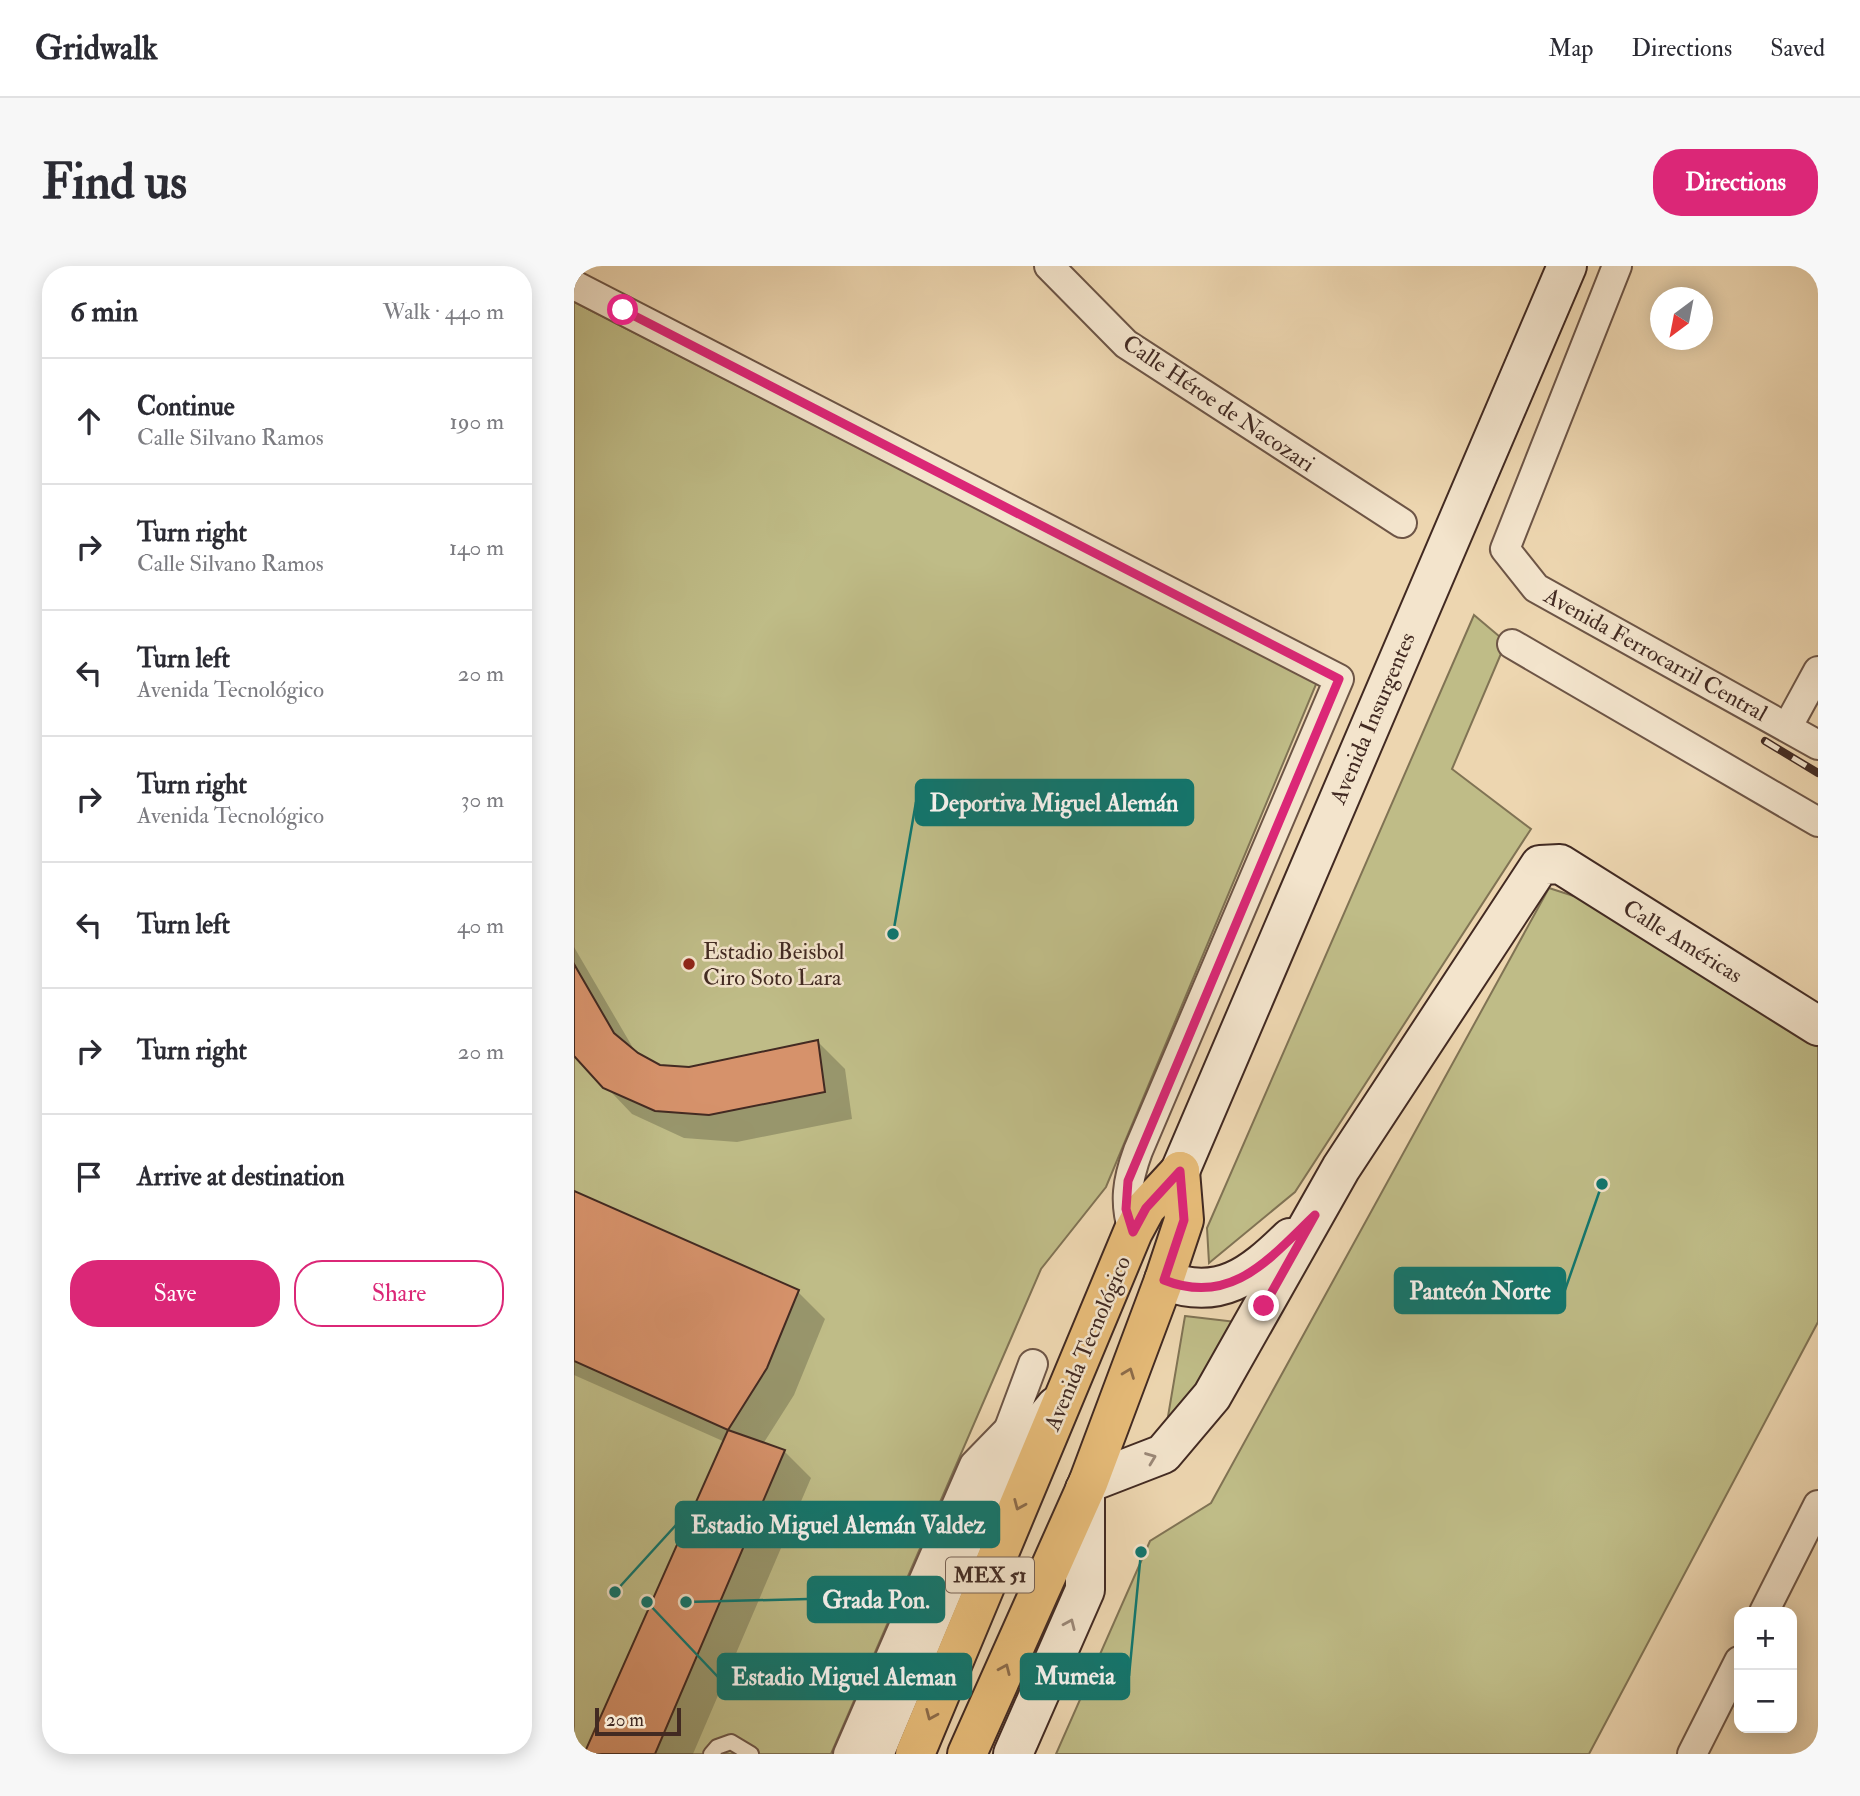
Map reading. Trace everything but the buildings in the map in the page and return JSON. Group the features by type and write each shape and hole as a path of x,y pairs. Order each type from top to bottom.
{"main road":[{"name":"Avenida Tecnológico","path":"915,1754 1133,1232 1146,1208 1180,1171"},
{"name":"Avenida Tecnológico","path":"967,1754 1086,1486 1164,1280 1184,1220 1180,1171"}],"street":[{"name":"Calle Héroe de Nacozari","path":"1049,266 1126,344 1402,523"},
{"name":"Avenida Insurgentes","path":"1180,1171 1567,266"},
{"name":"Avenida Ferrocarril Central","path":"1618,266 1505,549 1536,588 1818,745"},
{"path":"574,285 1339,679 1138,1151 1128,1181 1126,1209 1133,1232"},
{"path":"1512,644 1818,822"},
{"path":"1788,726 1818,671"},
{"name":"Calle Américas","path":"1315,1215 1341,1168 1528,880 1536,869 1546,863 1560,864 1818,1026"},
{"path":"1164,1280 1182,1287 1223,1287 1258,1269 1315,1215"},
{"path":"1013,1754 1085,1590 1086,1486 1163,1454 1212,1396 1315,1215"},
{"path":"874,1754 983,1494 1033,1364"},
{"path":"983,1494 1064,1397"},
{"path":"848,1754 974,1465 1008,1430"},
{"path":"1767,1607 1818,1505"},
{"path":"1692,1754 1734,1670"}],"lane":[{"path":"711,1754 717,1747 731,1742 751,1754"}],"shaded area":[{"path":"574,302 1317,682 1106,1187 1041,1269 831,1754 574,1754"},
{"path":"1474,615 1506,642 1452,769 1531,829 1295,1192 1209,1263 1207,1228"},
{"path":"1549,888 1635,916 1818,1047 1818,1322 1589,1754 1056,1754 1150,1541 1211,1503"},
{"path":"1185,1316 1245,1323 1163,1446"}],"railway":[{"path":"1765,741 1818,773"}],"place":[{"name":"Deportiva Miguel Alemán","path":"893,934"},
{"name":"Estadio Beisbol Ciro Soto Lara","path":"689,964"},
{"name":"Panteón Norte","path":"1602,1184"},
{"name":"Mumeia","path":"1141,1552"},
{"name":"Estadio Miguel Alemán Valdez","path":"615,1592"},
{"name":"Estadio Miguel Aleman","path":"647,1602"},
{"name":"Grada Pon.","path":"686,1602"}],"route":[{"path":"623,310 1339,679 1243,901 1138,1151 1128,1181 1126,1209 1133,1232 1146,1208 1180,1171 1184,1220 1164,1280 1182,1287 1223,1287 1258,1269 1315,1215 1264,1306"}]}
